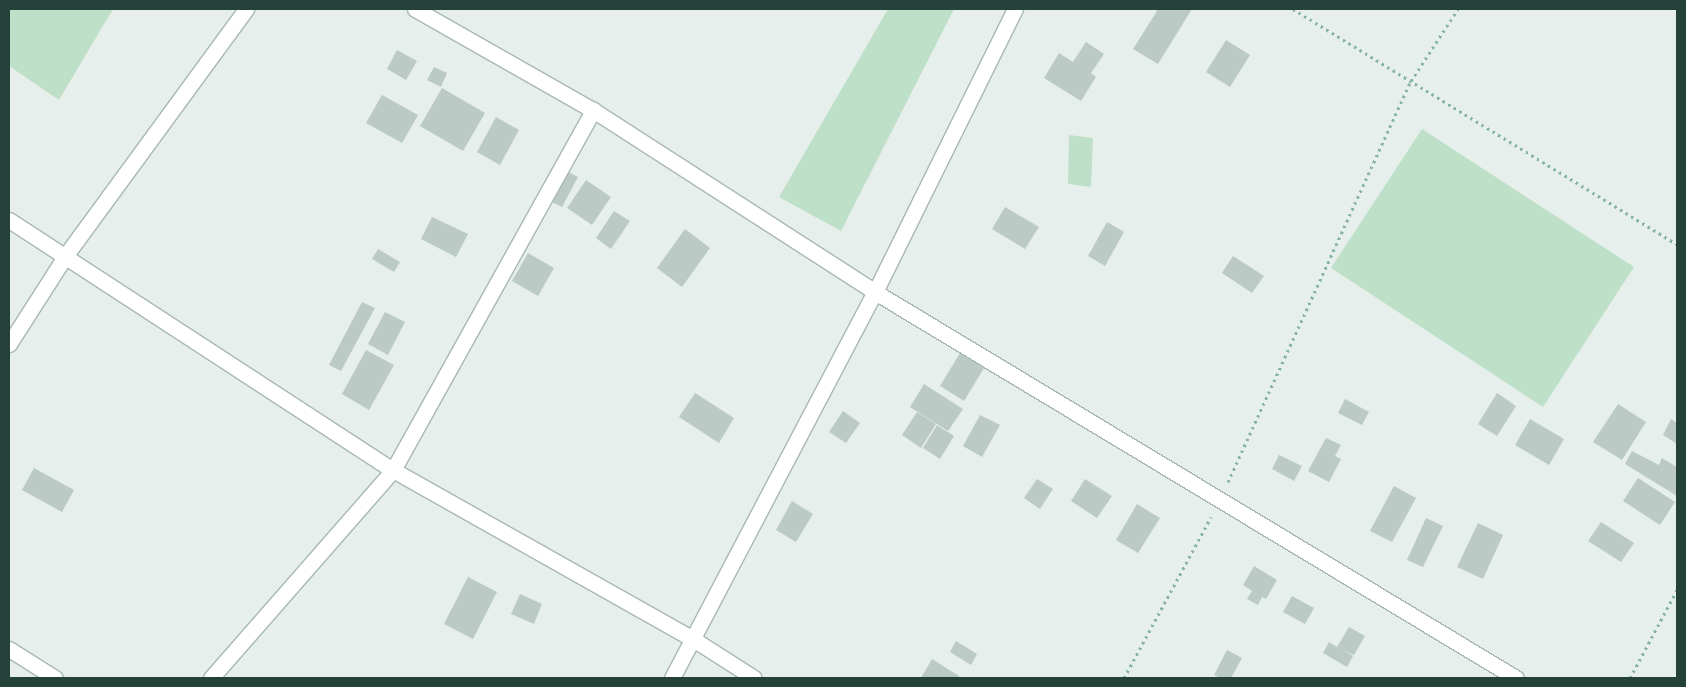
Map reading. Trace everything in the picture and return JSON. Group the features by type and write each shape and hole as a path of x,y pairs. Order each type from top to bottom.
{"street":[{"path":"9,344 66,255 246,9"},
{"path":"415,9 593,110 875,292 1516,678"},
{"path":"672,678 875,292 1015,9"},
{"path":"211,678 394,470 593,110"},
{"path":"9,220 66,255 394,470 693,639 754,678"},
{"path":"9,649 55,678"}],"path":[{"path":"1293,9 1677,244"},
{"path":"1124,678 1220,500 1412,82 1458,9"},
{"path":"1630,678 1677,590"}],"green space":[{"path":"9,9 113,9 59,100 9,66"},
{"path":"888,9 954,9 841,231 779,197"},
{"path":"1422,129 1634,267 1543,407 1331,268"},
{"path":"1069,135 1093,138 1091,187 1068,184"}],"building":[{"path":"1154,9 1192,9 1158,64 1133,49 1157,11"},
{"path":"1226,40 1250,55 1230,87 1206,72"},
{"path":"1086,42 1104,54 1091,73 1096,77 1081,101 1044,78 1059,53 1073,62"},
{"path":"397,50 417,61 406,80 387,69"},
{"path":"434,67 447,73 441,87 427,80"},
{"path":"442,88 485,113 463,151 420,126"},
{"path":"382,95 418,115 402,143 366,123"},
{"path":"496,117 519,130 500,165 477,152"},
{"path":"564,170 578,177 562,207 548,200"},
{"path":"586,180 611,197 592,225 567,208"},
{"path":"1005,207 1039,227 1025,249 992,229"},
{"path":"614,211 630,221 611,249 596,238"},
{"path":"432,217 468,234 456,257 421,239"},
{"path":"1107,222 1124,232 1105,266 1088,256"},
{"path":"685,229 710,248 682,287 657,268"},
{"path":"378,249 400,262 394,272 372,259"},
{"path":"528,253 554,268 538,296 512,281"},
{"path":"1233,256 1264,276 1252,293 1222,273"},
{"path":"362,302 375,308 341,371 329,365"},
{"path":"385,312 405,322 388,355 368,344"},
{"path":"366,350 394,365 369,410 342,394"},
{"path":"960,353 984,368 964,401 940,386"},
{"path":"924,384 963,409 948,431 910,407"},
{"path":"695,393 734,418 719,443 679,417"},
{"path":"1497,393 1516,406 1497,436 1478,424"},
{"path":"1345,399 1369,412 1362,425 1338,413"},
{"path":"1618,404 1646,422 1622,460 1593,442"},
{"path":"843,411 860,423 846,443 829,432"},
{"path":"917,412 936,424 921,448 902,435"},
{"path":"980,415 1000,425 982,457 963,446"},
{"path":"1530,419 1564,439 1549,465 1515,445"},
{"path":"1671,419 1677,423 1677,444 1663,435"},
{"path":"937,425 954,436 940,459 923,448"},
{"path":"1326,438 1341,445 1335,456 1341,459 1329,482 1308,471"},
{"path":"1632,451 1659,465 1662,458 1677,467 1677,496 1625,464"},
{"path":"1279,455 1302,466 1294,481 1272,469"},
{"path":"34,468 74,490 62,512 22,490"},
{"path":"1638,478 1675,502 1660,525 1623,501"},
{"path":"1037,479 1053,489 1040,509 1024,498"},
{"path":"1085,479 1112,496 1097,518 1071,501"},
{"path":"1394,486 1416,498 1392,542 1370,531"},
{"path":"792,501 813,514 796,542 776,530"},
{"path":"1137,504 1160,518 1138,553 1116,540"},
{"path":"1426,518 1443,526 1423,567 1407,560"},
{"path":"1601,522 1634,543 1621,562 1588,541"},
{"path":"1478,523 1503,535 1483,579 1457,567"},
{"path":"1254,566 1277,580 1266,599 1262,597 1258,605 1247,599 1252,591 1243,585"},
{"path":"468,577 497,592 473,639 444,624"},
{"path":"520,594 542,604 534,624 511,614"},
{"path":"1292,596 1314,608 1305,624 1283,612"},
{"path":"1349,627 1365,636 1354,655 1343,650 1353,656 1347,667 1323,653 1329,642 1337,647"},
{"path":"956,641 977,654 971,665 950,652"},
{"path":"1227,650 1242,658 1231,678 1220,678 1214,675"},
{"path":"932,659 959,676 958,678 921,678"}]}
